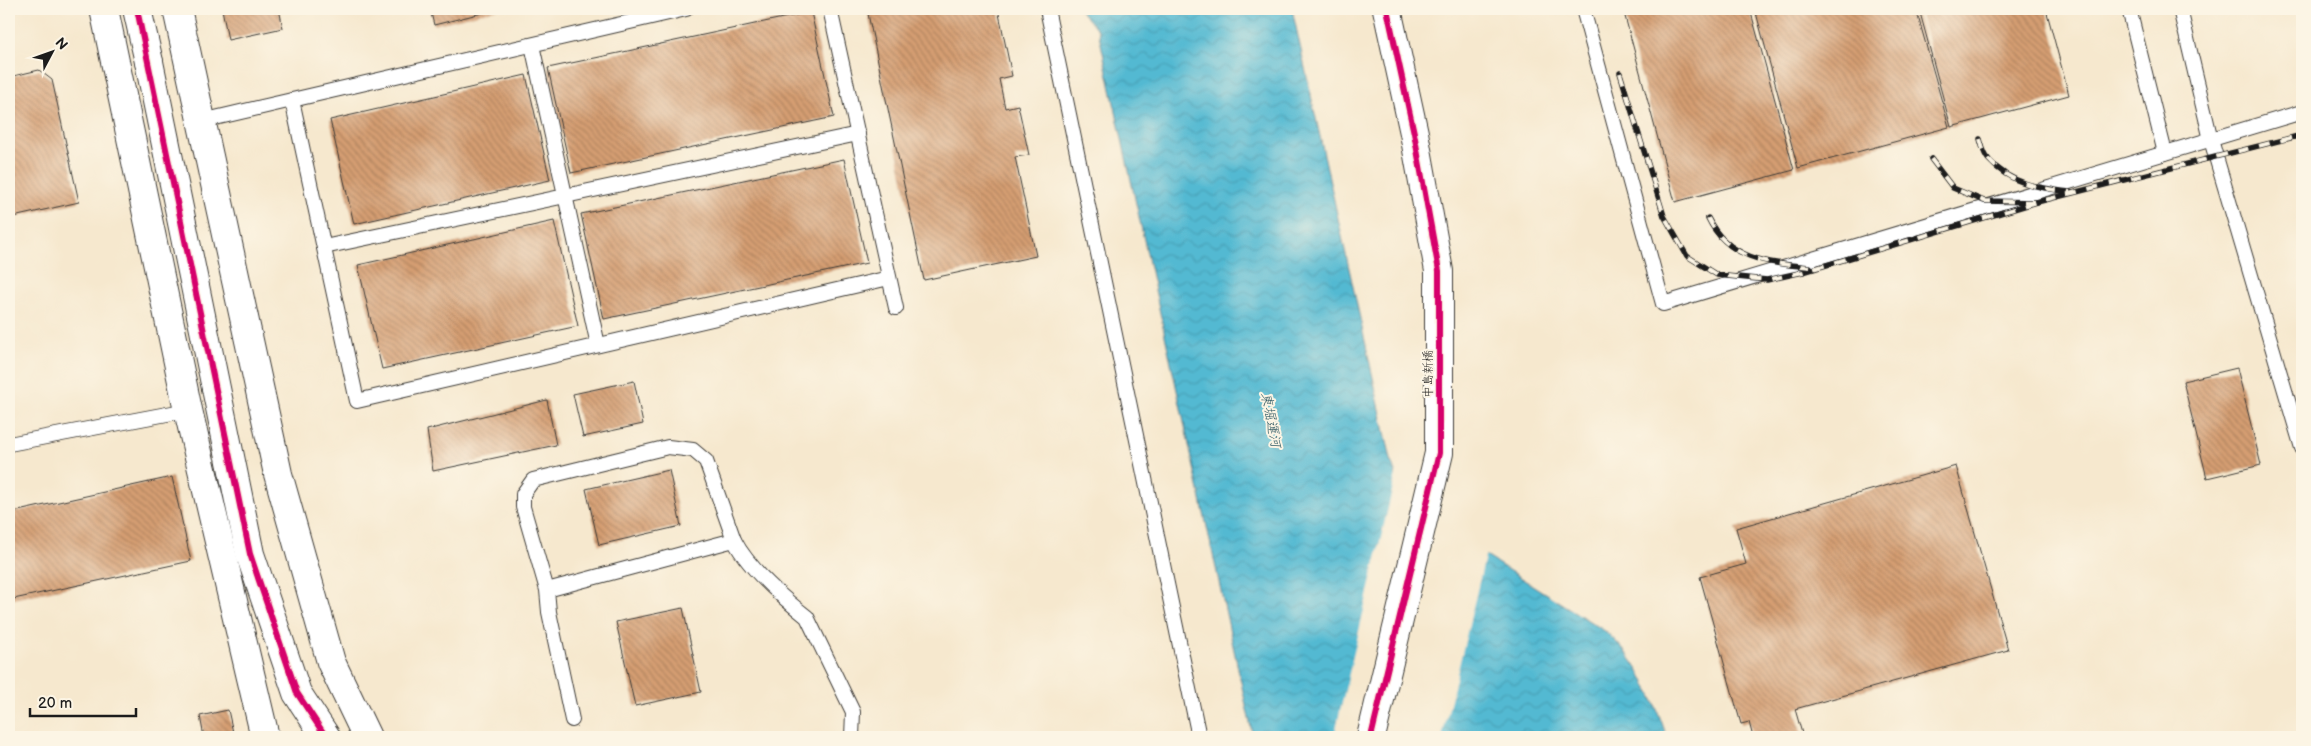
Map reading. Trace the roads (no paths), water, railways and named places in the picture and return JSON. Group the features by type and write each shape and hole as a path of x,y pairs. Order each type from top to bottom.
{"street":[{"path":"104,9 188,410 265,737"},
{"path":"137,9 250,554 297,693 326,737"},
{"path":"177,9 278,474 331,662 365,736"},
{"name":"中島新橋","path":"1371,737 1439,453 1439,270 1414,133 1388,9"}],"lane":[{"path":"202,120 686,9"},
{"path":"830,9 896,308"},
{"path":"1047,9 1199,737"},
{"path":"1583,9 1662,304 2302,112"},
{"path":"2129,9 2165,153"},
{"path":"2180,9 2211,140 2302,448"},
{"path":"532,45 598,345"},
{"path":"292,100 357,401 889,278"},
{"path":"324,247 858,134"},
{"path":"9,444 188,410"},
{"path":"572,720 549,612 547,590 523,507 523,494 533,480 668,447 692,450 706,461 734,540 741,554 793,606 807,617 853,712 852,737"},
{"path":"547,590 734,540"}],"water":[{"name":"東堀運河","path":"1079,9 1292,9 1392,464 1406,504 1416,519 1451,534 1605,631 1628,655 1644,680 1667,737 1253,737 1098,30"}],"railway":[{"path":"1620,73 1664,216 1687,256 1717,275 1767,280 1803,272 2037,202"},
{"path":"1931,159 1953,188 1984,201 2037,202 2302,135"},
{"path":"1980,139 1987,158 2006,175 2016,180 2048,189 2070,192"},
{"path":"1708,218 1716,232 1738,251 1765,261 1810,267"}]}
